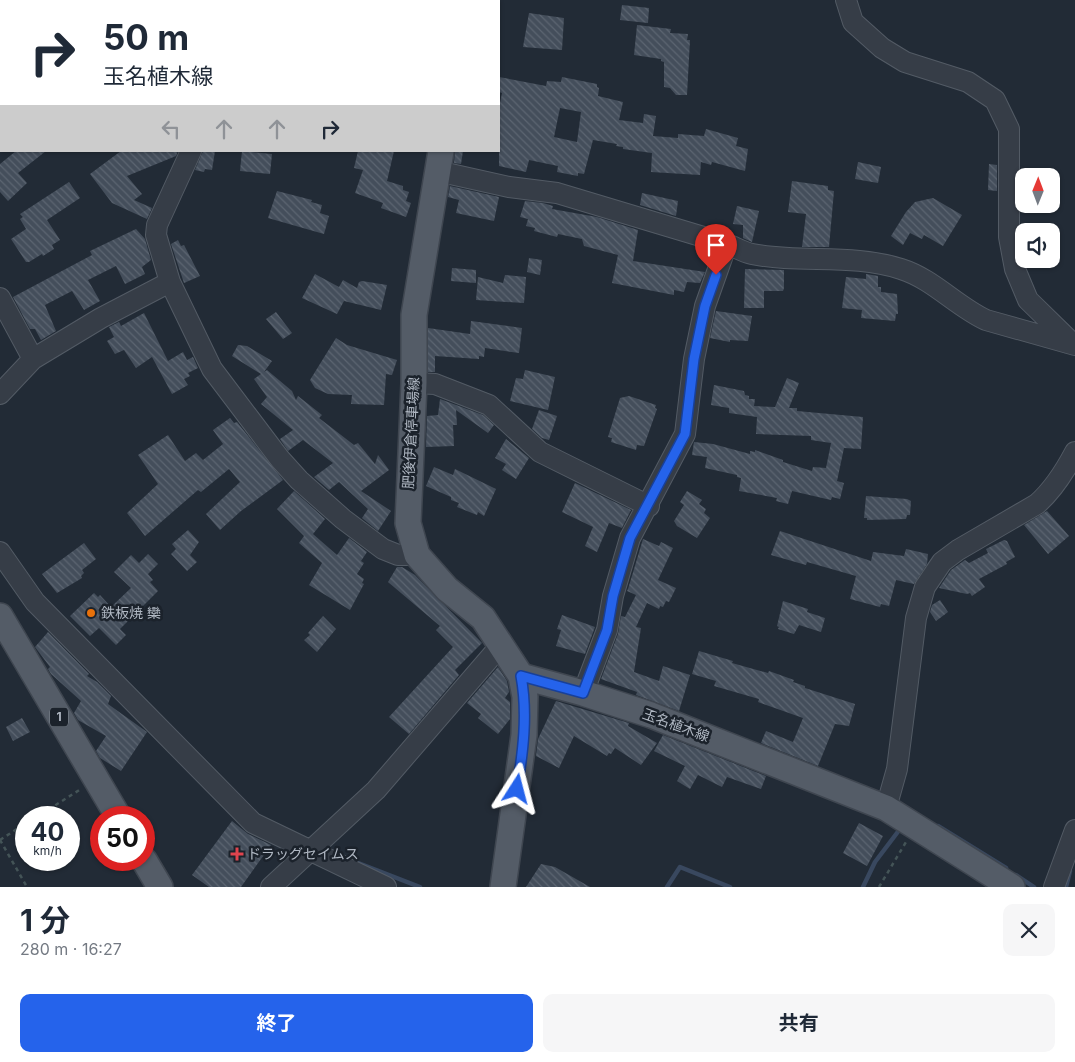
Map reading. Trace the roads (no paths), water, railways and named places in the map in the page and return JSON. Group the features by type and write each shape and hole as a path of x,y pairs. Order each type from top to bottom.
{"main road":[{"name":"肥後伊倉停車場線","path":"439,161 414,315 414,384 407,503 408,523 417,555 447,588 483,618 521,676"},
{"name":"1","path":"0,616 112,806"},
{"name":"玉名植木線","path":"521,676 583,693 727,744 886,808 1012,887"},
{"path":"503,887 524,735 525,697 521,676"},
{"path":"151,871 160,887"}],"street":[{"path":"846,0 853,22 882,48 906,62 968,82 995,100 1009,129 1010,237 1015,269 1028,300 1074,345"},
{"path":"190,152 157,225 156,234 170,282 212,369 298,480 343,519 383,549 398,555 417,555"},
{"path":"439,161 509,187 557,193 727,244 750,254 784,258 841,258 900,268 919,276 979,317 1074,345"},
{"path":"583,693 607,630 613,596 630,538 649,506 685,434 694,359 705,306 727,244"},
{"path":"0,394 33,359 102,318 170,282"},
{"path":"0,298 33,359"},
{"path":"414,384 435,384 489,405 540,452 649,506"},
{"path":"886,808 897,769 916,618 924,587 942,562 958,550 1037,504 1046,496 1062,477 1075,452"},
{"path":"0,552 35,602 253,823 309,852 386,887"},
{"path":"271,887 376,790 501,645"},
{"path":"1054,887 1075,830"}],"waterway":[{"path":"938,826 1006,868"},
{"path":"863,887 875,862 900,829"},
{"path":"353,861 420,887"},
{"path":"667,887 680,867 730,887"},
{"path":"1066,887 1070,871"},
{"path":"1016,875 1034,887"}],"place":[{"name":"鉄板焼 欒","path":"91,613"},
{"name":"ドラッグセイムス","path":"237,854"}]}
